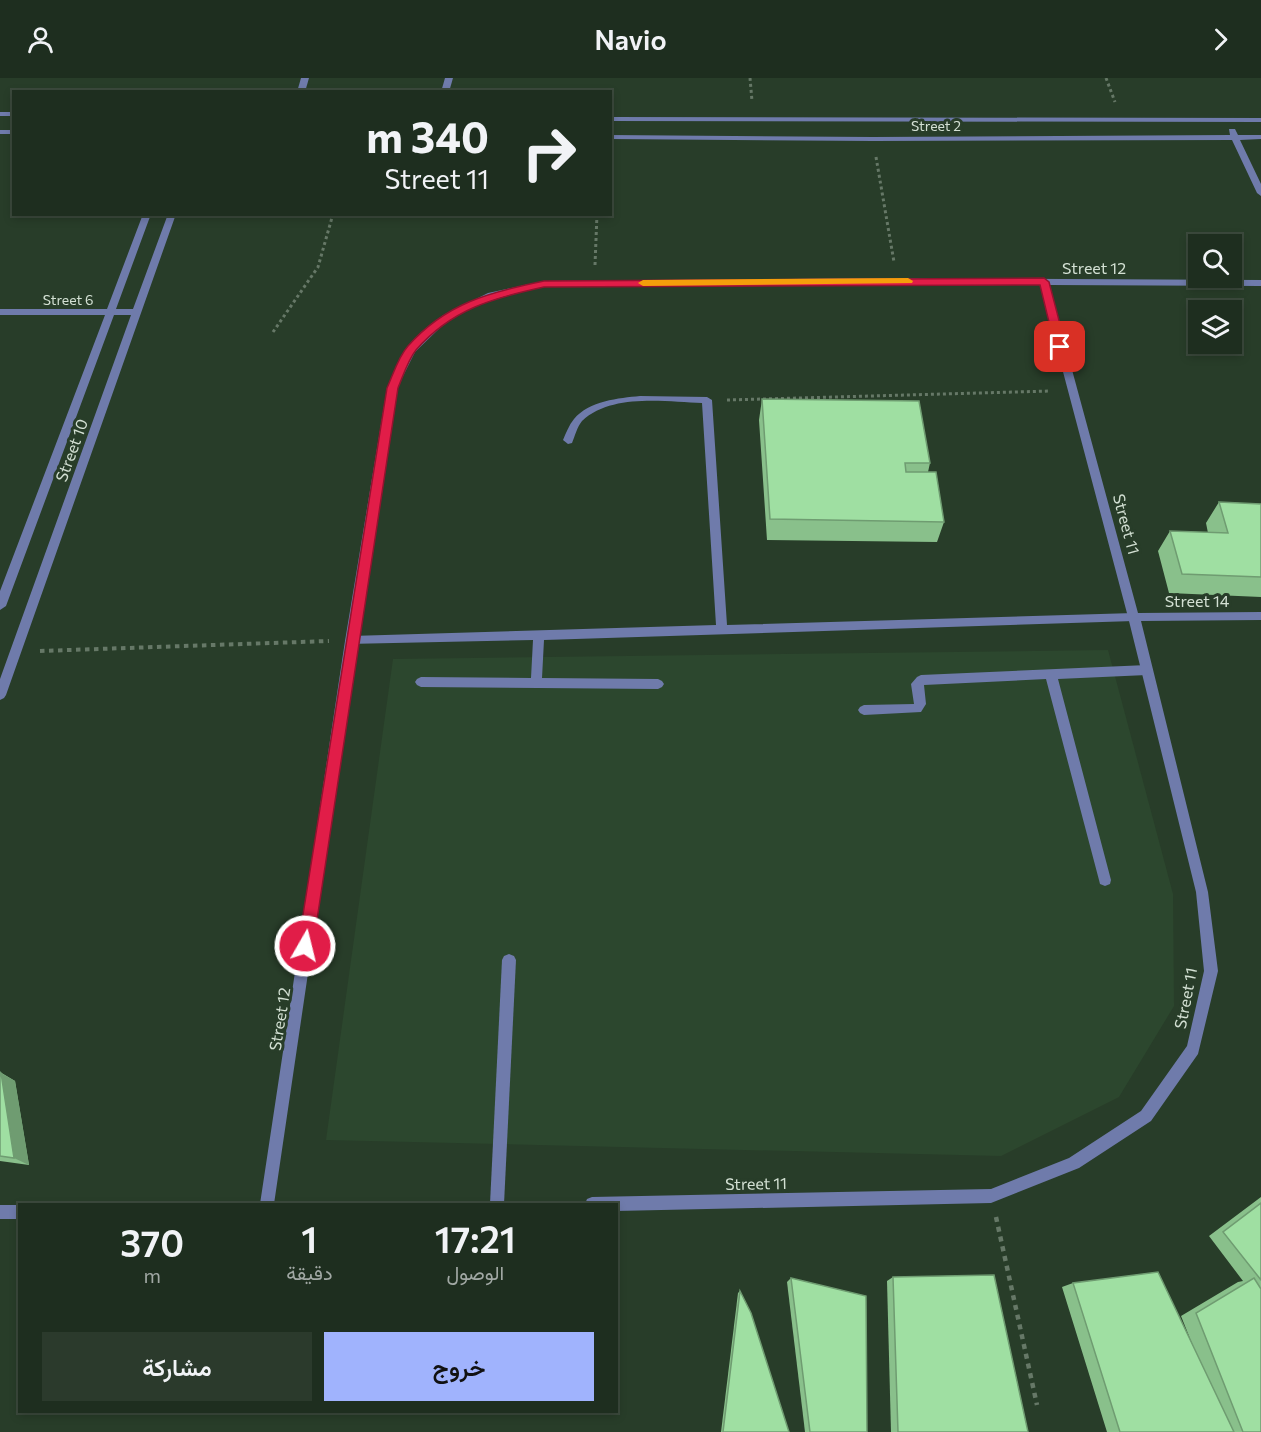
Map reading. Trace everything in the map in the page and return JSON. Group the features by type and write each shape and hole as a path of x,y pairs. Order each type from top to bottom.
{"street":[{"name":"Street 2","path":"612,119 1261,120"},
{"path":"1227,120 1261,193"},
{"name":"Street 2","path":"612,137 873,139 1261,137"},
{"name":"Street 10","path":"0,606 146,216"},
{"name":"Street 10","path":"0,695 170,216"},
{"name":"Street 12","path":"267,1203 351,640 392,388 411,350 445,318 491,296 544,284 897,281 1261,283"},
{"name":"Street 11","path":"618,1203 991,1196 1074,1163 1146,1116 1192,1049 1211,971 1202,892 1134,617 1071,390 1044,282"},
{"name":"Street 6","path":"0,312 136,312"},
{"path":"568,440 578,420 599,407 628,400 707,400 722,629"},
{"name":"Street 14","path":"351,640 1134,617 1261,616"},
{"path":"536,683 539,635"},
{"path":"864,710 917,709 920,704 917,684 921,680 1147,670"},
{"path":"1051,675 1105,880"},
{"path":"421,682 658,684"},
{"path":"497,1203 509,960"},
{"path":"0,1212 18,1212"}],"path":[{"path":"873,139 897,281"},
{"path":"273,333 318,267 332,216"},
{"path":"595,283 597,216"},
{"path":"707,400 1071,390"},
{"path":"15,651 351,640"},
{"path":"991,1196 1037,1405"}],"shaded area":[{"path":"1108,650 1173,894 1174,1006 1119,1097 1001,1156 326,1140 393,659"}],"building":[{"path":"762,399 919,401 930,463 905,463 906,472 936,472 944,522 770,519"},
{"path":"1219,502 1261,504 1261,577 1182,574 1170,531 1228,533"},
{"path":"1,1073 14,1158 0,1156"},
{"path":"1261,1203 1261,1280 1223,1232"},
{"path":"1158,1272 1234,1432 1120,1432 1073,1283"},
{"path":"994,1275 1028,1432 898,1432 893,1277"},
{"path":"791,1278 866,1296 867,1432 810,1432"},
{"path":"1254,1278 1261,1289 1261,1432 1243,1432 1196,1313"},
{"path":"740,1291 751,1313 789,1432 723,1432"}],"slow traffic":[{"path":"643,283 908,281"}],"route":[{"path":"305,946 392,388 411,350 445,318 491,296 544,284 1044,282 1060,347"}]}
